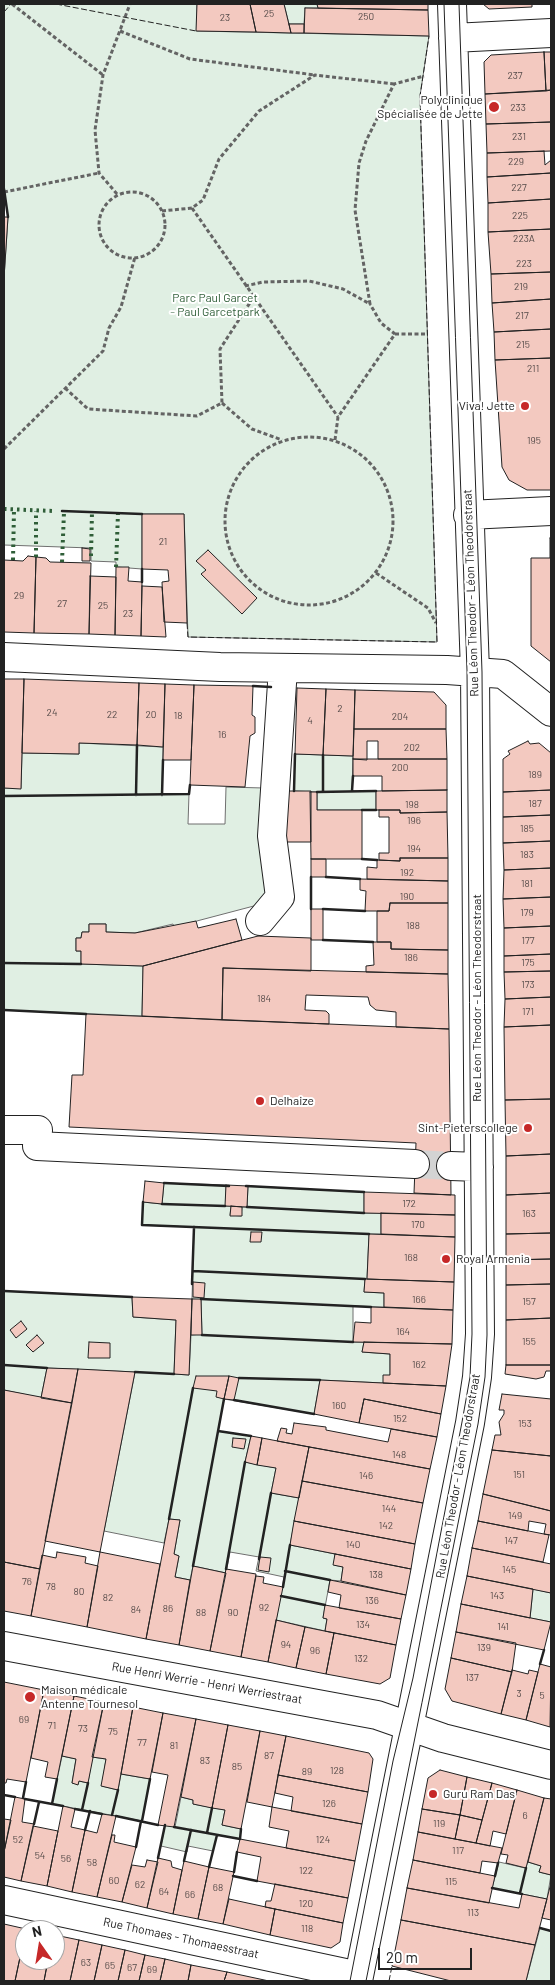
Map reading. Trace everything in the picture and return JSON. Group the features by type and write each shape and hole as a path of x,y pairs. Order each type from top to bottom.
{"street":[{"name":"Rue Léon Theodor - Léon Theodorstraat","path":"358,1979 470,1423 477,1377 480,1334 475,672 468,515 452,4"},
{"path":"452,38 551,33"},
{"path":"468,515 551,511"},
{"path":"4,657 503,674 551,712"},
{"path":"260,921 280,897 272,836 283,668"},
{"path":"4,1130 38,1130 37,1146 416,1164"},
{"path":"450,1166 479,1167"},
{"name":"Rue Henri Werrie - Henri Werriestraat","path":"4,1646 366,1712 443,1738 551,1765"},
{"name":"Rue Thomaes - Thomaesstraat","path":"4,1900 358,1979"}],"path":[{"path":"12,4 103,75"},
{"path":"117,194 99,174 95,130 103,75 130,4"},
{"path":"120,32 190,59 394,84 432,74"},
{"path":"162,211 192,208 203,200 219,158 259,111 315,75"},
{"path":"394,84 366,141 359,163 356,186 357,232 370,304 381,323 395,334 426,334"},
{"path":"4,192 99,174"},
{"path":"131,191 144,194 155,201 162,211 165,224 162,237 156,247 146,254 135,257 123,257 112,252 104,243 99,230 100,216 106,204 117,194 131,191"},
{"path":"192,208 253,298 338,417"},
{"path":"4,449 103,351 108,328 121,307 135,257"},
{"path":"245,286 263,282 308,281 343,288 370,304"},
{"path":"253,298 220,349 222,403 252,429 282,440"},
{"path":"336,440 338,417 395,334"},
{"path":"65,388 88,409 197,416 222,403"},
{"path":"309,436 336,440 359,453 378,472 390,496 394,523 389,550 376,573 356,592 329,603 300,606 272,598 249,581 232,558 224,529 226,501 238,474 258,453 282,440 309,436"},
{"path":"376,573 428,608 436,623"}],"green space":[{"name":"Parc Paul Garcet - Paul Garcetpark","path":"4,4 197,4 197,31 429,36 420,96 437,642 188,637 184,514 142,514 142,569 116,567 116,562 91,561 91,548 4,545 4,278 8,217 4,189"},
{"path":"284,4 317,4 318,8 305,8 304,24 289,24"},
{"path":"79,743 163,747 162,794 189,794 188,824 225,824 226,787 264,788 269,902 174,927 173,924 135,933 106,932 106,924 89,924 89,932 82,932 81,938 76,938 76,951 81,951 81,964 143,966 142,1016 4,1010 4,788 21,788 22,753 79,754"},
{"path":"295,754 353,756 352,791 376,791 376,810 317,810 317,792 294,791"},
{"path":"164,1183 226,1185 226,1206 231,1206 230,1215 241,1216 242,1207 247,1207 248,1186 364,1192 364,1213 381,1213 381,1234 369,1234 367,1279 365,1279 364,1292 384,1293 384,1307 353,1306 353,1342 364,1342 362,1352 390,1354 390,1375 383,1383 320,1380 314,1414 224,1399 218,1431 251,1436 245,1462 276,1468 271,1493 299,1498 290,1545 335,1554 334,1565 343,1567 341,1581 330,1580 323,1618 327,1619 325,1631 276,1620 284,1577 256,1571 259,1557 230,1552 226,1573 193,1566 190,1580 175,1577 179,1556 174,1554 180,1520 169,1519 164,1543 104,1531 135,1372 47,1368 41,1398 4,1390 4,1291 132,1297 133,1317 176,1320 174,1374 189,1375 191,1335 202,1334 201,1300 192,1299 194,1227 142,1225 143,1202 162,1204"},
{"path":"533,1589 551,1593 551,1622 530,1618"},
{"path":"62,1756 76,1759 72,1783 78,1784 79,1781 88,1783 92,1757 106,1759 102,1786 118,1790 121,1774 150,1779 142,1821 52,1804"},
{"path":"181,1797 193,1800 193,1804 225,1810 222,1825 241,1829 240,1839 217,1835 213,1851 188,1846 187,1852 161,1846 165,1825 175,1827"},
{"path":"499,1862 525,1868 528,1862 541,1866 539,1872 551,1875 547,1899 492,1888"},
{"path":"540,1928 551,1931 551,1981 526,1981"}],"building":[{"path":"197,4 250,4 256,32 196,31"},
{"path":"250,4 284,4 291,33 256,32"},
{"path":"317,4 428,4 428,10 318,8"},
{"path":"483,4 532,4 532,7 489,9"},
{"path":"305,8 428,10 429,36 304,33"},
{"path":"289,24 304,24 304,33 291,33"},
{"path":"544,52 546,91 485,94 484,62 491,55"},
{"path":"544,52 551,52 551,90 546,91"},
{"path":"551,90 551,122 486,124 485,94"},
{"path":"551,122 551,151 487,153 486,124"},
{"path":"544,151 545,165 551,160 551,173 487,177 487,153"},
{"path":"551,173 551,199 488,203 487,177"},
{"path":"551,199 551,229 488,232 488,203"},
{"path":"4,217 8,217 4,278"},
{"path":"551,229 551,272 491,274 488,232"},
{"path":"551,272 551,299 492,303 491,274"},
{"path":"551,299 551,329 494,332 492,303"},
{"path":"551,329 551,358 495,360 494,332"},
{"name":"Viva! Jette","path":"551,358 551,490 527,490 509,480 502,467 495,360"},
{"path":"142,514 184,514 187,623 164,622 162,582 169,581 168,570 142,569"},
{"path":"550,538 551,662 531,646 531,558 550,558"},
{"path":"82,548 90,549 90,561 82,561"},
{"path":"208,550 257,598 242,614 201,574 206,570 196,561"},
{"path":"28,556 36,557 34,633 4,632 4,560 23,561"},
{"path":"36,557 46,558 50,562 91,563 89,634 34,633"},
{"path":"116,567 129,567 128,581 142,582 141,636 115,635"},
{"path":"90,576 116,577 115,635 89,634"},
{"path":"142,586 162,587 166,637 141,636"},
{"path":"4,679 24,679 21,789 4,788"},
{"path":"24,679 139,683 137,745 79,743 79,754 22,753"},
{"path":"139,683 165,684 163,747 137,745"},
{"path":"165,684 194,685 191,760 163,760"},
{"path":"194,685 253,686 252,715 255,717 255,733 250,736 245,787 190,785"},
{"path":"297,688 326,689 323,755 295,754"},
{"path":"326,689 355,690 353,756 323,755"},
{"path":"355,690 434,692 446,705 446,729 354,729"},
{"path":"354,729 446,729 447,759 378,759 378,741 367,741 367,760 353,759"},
{"path":"528,741 530,744 539,743 551,753 551,790 503,792 503,759 510,754 508,751"},
{"path":"353,759 447,759 447,790 382,791 382,776 353,776"},
{"path":"447,790 447,812 400,813 400,810 376,810 376,791"},
{"path":"551,790 551,815 503,817 503,792"},
{"path":"284,791 311,791 311,842 285,842"},
{"path":"310,792 317,792 317,810 362,810 362,859 311,859"},
{"path":"379,810 400,810 400,813 447,812 448,858 400,858 400,861 379,860 379,853 389,853 389,817 379,817"},
{"path":"551,815 551,841 503,843 503,817"},
{"path":"551,841 551,868 504,870 503,843"},
{"path":"400,858 448,858 448,881 367,879 367,867 377,868 377,860 400,861"},
{"path":"311,859 326,859 326,877 311,877"},
{"path":"551,868 551,897 503,899 504,870"},
{"path":"360,879 448,881 448,903 390,903 389,911 365,911 366,891 360,890"},
{"path":"551,897 551,926 504,928 503,899"},
{"path":"390,903 448,903 448,950 391,949 391,942 377,942 377,911 389,911"},
{"path":"311,909 323,909 323,940 311,940"},
{"path":"236,919 242,940 143,966 81,964 81,951 76,951 76,938 81,938 82,932 89,932 89,924 106,924 106,932 135,933 196,921 198,928"},
{"path":"551,926 551,954 504,956 504,928"},
{"path":"258,936 311,938 311,971 223,968 222,1020 142,1016 143,966"},
{"path":"373,942 391,942 391,949 448,950 448,974 366,972 366,966 374,965"},
{"path":"551,954 551,971 504,972 504,956"},
{"path":"223,968 448,974 449,1029 396,1027 396,1012 376,1010 370,1005 368,997 306,995 305,1010 326,1011 329,1014 329,1024 222,1020"},
{"path":"551,971 551,997 505,999 504,972"},
{"path":"551,997 551,1025 504,1027 505,999"},
{"name":"Delhaize","path":"86,1014 449,1029 451,1195 414,1193 416,1143 69,1127 72,1075 83,1075"},
{"path":"551,1025 551,1099 505,1100 504,1027"},
{"path":"551,1099 551,1154 506,1156 505,1100"},
{"path":"551,1154 551,1193 506,1195 506,1156"},
{"path":"145,1181 164,1183 162,1204 143,1202"},
{"path":"226,1185 248,1186 247,1207 225,1206"},
{"path":"364,1192 455,1195 455,1215 364,1213"},
{"path":"551,1193 551,1233 506,1234 506,1195"},
{"path":"231,1206 242,1207 242,1216 230,1216"},
{"path":"381,1213 455,1215 455,1237 381,1234"},
{"path":"251,1232 262,1232 261,1242 250,1242"},
{"path":"551,1233 551,1259 506,1260 506,1234"},
{"path":"369,1234 455,1237 454,1282 367,1279"},
{"path":"551,1259 551,1284 506,1285 506,1260"},
{"path":"365,1279 454,1282 453,1310 384,1307 384,1293 364,1292"},
{"path":"193,1282 205,1283 204,1298 193,1297"},
{"path":"551,1284 551,1318 506,1320 506,1285"},
{"path":"132,1297 192,1299 189,1375 174,1374 176,1320 133,1317"},
{"path":"192,1299 201,1299 202,1335 191,1335"},
{"path":"371,1307 453,1310 452,1344 353,1342 355,1322 371,1323"},
{"path":"551,1318 551,1365 506,1365 506,1320"},
{"path":"21,1321 27,1329 16,1338 10,1330"},
{"path":"37,1335 44,1343 33,1352 26,1345"},
{"path":"89,1342 110,1343 110,1358 88,1358"},
{"path":"364,1342 452,1344 446,1386 383,1383 383,1375 390,1375 390,1354 362,1352"},
{"path":"506,1365 551,1365 551,1371 546,1371 544,1377 536,1379 505,1374"},
{"path":"47,1368 78,1369 72,1403 41,1398"},
{"path":"78,1369 135,1372 100,1552 45,1541"},
{"path":"196,1376 229,1376 224,1399 216,1397 217,1391 193,1388"},
{"path":"229,1376 239,1378 234,1400 224,1399"},
{"path":"320,1380 446,1386 441,1414 364,1399 359,1423 314,1414"},
{"path":"4,1390 72,1403 40,1569 4,1562"},
{"path":"502,1394 551,1399 551,1456 492,1450 495,1435 501,1435 499,1422 504,1414 504,1410 499,1410"},
{"path":"364,1399 441,1414 437,1437 359,1423"},
{"path":"294,1423 326,1427 326,1430 388,1442 391,1429 437,1437 430,1469 277,1441 281,1428 287,1429 286,1433 292,1434"},
{"path":"251,1436 262,1438 257,1465 245,1462"},
{"path":"233,1438 246,1439 244,1449 232,1447"},
{"path":"262,1438 309,1447 299,1498 271,1493 276,1468 257,1465"},
{"path":"309,1447 430,1469 423,1503 302,1481"},
{"path":"492,1450 551,1456 551,1511 483,1494"},
{"path":"302,1481 423,1503 415,1544 294,1521"},
{"path":"483,1494 551,1511 551,1535 544,1534 546,1524 529,1521 528,1531 478,1521"},
{"path":"169,1519 180,1520 174,1554 179,1556 175,1577 190,1580 179,1645 146,1639"},
{"path":"294,1521 415,1544 411,1569 290,1545"},
{"path":"478,1521 549,1535 543,1562 472,1548"},
{"path":"472,1548 551,1564 551,1593 467,1576"},
{"path":"57,1552 86,1557 85,1563 98,1566 87,1627 31,1616 42,1555 56,1558"},
{"path":"100,1552 160,1564 146,1639 87,1627"},
{"path":"335,1554 411,1569 406,1595 341,1581 343,1567 333,1565"},
{"path":"260,1557 271,1558 269,1572 258,1570"},
{"path":"4,1562 40,1569 31,1616 4,1611"},
{"path":"193,1566 226,1573 210,1651 179,1645"},
{"path":"226,1569 256,1574 241,1657 210,1651"},
{"path":"256,1576 264,1577 263,1583 283,1587 268,1662 241,1657"},
{"path":"467,1576 533,1589 530,1618 461,1604"},
{"path":"330,1580 406,1595 401,1619 339,1608 341,1595 328,1592"},
{"path":"461,1604 551,1622 544,1650 456,1632"},
{"path":"325,1605 401,1619 396,1645 325,1631 327,1619 323,1618"},
{"path":"276,1620 305,1627 296,1668 268,1662"},
{"path":"305,1627 334,1633 326,1674 296,1668"},
{"path":"456,1632 516,1643 512,1672 451,1658"},
{"path":"334,1633 396,1645 390,1678 380,1684 326,1674"},
{"path":"451,1658 512,1672 501,1714 452,1701 445,1689"},
{"path":"540,1664 551,1667 550,1727 526,1720"},
{"path":"512,1670 528,1674 529,1670 538,1672 526,1720 501,1714"},
{"path":"4,1682 44,1690 26,1782 7,1779 6,1783 4,1783"},
{"path":"44,1690 74,1696 57,1779 45,1777 48,1762 31,1758"},
{"path":"74,1696 104,1702 88,1783 79,1781 78,1785 72,1783 76,1759 62,1756"},
{"path":"104,1702 133,1707 118,1790 101,1786 106,1759 92,1757"},
{"path":"133,1707 163,1713 150,1779 121,1774"},
{"path":"163,1713 196,1719 174,1827 158,1825 168,1775 152,1772"},
{"path":"196,1719 228,1725 212,1808 193,1804 193,1800 181,1797"},
{"path":"228,1725 260,1731 241,1829 222,1825 225,1810 212,1808"},
{"path":"260,1731 286,1736 272,1807 247,1802"},
{"path":"286,1736 369,1753 373,1759 368,1792 278,1775"},
{"path":"440,1770 467,1777 460,1815 422,1809 428,1778"},
{"path":"278,1775 368,1792 362,1824 291,1811 293,1797 275,1793"},
{"path":"467,1777 492,1783 482,1820 460,1815"},
{"path":"492,1783 517,1790 506,1834 493,1831 490,1846 476,1843"},
{"path":"517,1790 544,1798 526,1868 506,1863 508,1855 501,1854"},
{"path":"15,1797 25,1799 22,1822 34,1824 21,1881 4,1877 4,1852"},
{"path":"544,1798 551,1799 551,1875 539,1872 541,1866 528,1862"},
{"path":"63,1806 75,1809 71,1827 85,1830 72,1892 47,1886"},
{"path":"272,1807 362,1824 355,1861 286,1848 289,1831 269,1827"},
{"path":"422,1809 460,1815 455,1839 418,1832"},
{"path":"102,1814 116,1816 97,1897 72,1892 85,1830 97,1833"},
{"path":"460,1815 482,1820 476,1843 455,1839"},
{"path":"4,1819 11,1820 4,1852"},
{"path":"33,1826 58,1831 47,1886 21,1881"},
{"path":"418,1832 502,1848 498,1863 482,1861 480,1873 413,1860"},
{"path":"112,1835 115,1835 114,1842 136,1847 122,1902 97,1897"},
{"path":"240,1839 355,1861 348,1898 257,1881 261,1857 237,1852"},
{"path":"158,1858 171,1861 172,1867 182,1870 173,1914 147,1908"},
{"path":"147,1860 158,1862 147,1908 122,1902 132,1865 145,1867"},
{"path":"413,1860 495,1876 489,1903 407,1888"},
{"path":"184,1861 209,1867 198,1919 173,1914"},
{"path":"209,1867 234,1872 223,1924 198,1919"},
{"path":"551,1883 551,1920 542,1918"},
{"path":"275,1884 348,1898 343,1923 265,1907 266,1901 271,1901"},
{"path":"407,1888 519,1908 522,1894 547,1899 535,1945 401,1920"},
{"path":"229,1899 275,1909 270,1935 223,1924"},
{"path":"275,1909 343,1923 340,1942 331,1948 270,1935"},
{"path":"401,1920 535,1945 526,1981 451,1981 392,1966"},
{"path":"4,1924 15,1926 15,1970 17,1970 15,1981 4,1981"},
{"path":"65,1937 79,1940 70,1981 44,1981 46,1970 65,1970"},
{"path":"79,1940 102,1945 94,1981 70,1981"},
{"path":"102,1945 125,1950 118,1981 94,1981"},
{"path":"125,1950 145,1955 139,1981 118,1981"},
{"path":"145,1955 165,1959 160,1981 139,1981"},
{"path":"165,1959 191,1965 188,1981 160,1981"},
{"path":"191,1965 227,1972 224,1981 188,1981"},
{"path":"17,1970 46,1970 44,1981 15,1981"},
{"path":"227,1972 269,1981 224,1981"}],"tunnel":[{"path":"415,1164 451,1166"}],"tram line":[{"path":"350,1981 393,1761 413,1678 470,1377 472,1334 467,671 444,4"},
{"path":"366,1981 478,1424 485,1377 487,1335 482,672 459,4"}],"hedge":[{"path":"4,509 54,511"},
{"path":"13,560 14,510"},
{"path":"36,511 36,557"},
{"path":"62,562 64,512"},
{"path":"91,556 92,512"},
{"path":"116,567 118,513"}],"fence":[{"path":"4,12 11,4"},
{"path":"56,4 196,31"},
{"path":"187,623 188,637 437,642 420,96 429,36"},
{"path":"389,1981 392,1966"}],"wall":[{"path":"4,189 8,217"},
{"path":"62,511 142,514"},
{"path":"142,569 142,582"},
{"path":"253,686 271,687"},
{"path":"136,795 137,745"},
{"path":"294,791 295,754"},
{"path":"323,755 323,792"},
{"path":"162,795 163,760"},
{"path":"352,791 353,776"},
{"path":"4,796 189,794 190,785"},
{"path":"317,792 376,791"},
{"path":"362,810 376,810"},
{"path":"362,859 377,860"},
{"path":"311,877 311,909"},
{"path":"326,877 360,879"},
{"path":"323,909 365,911"},
{"path":"323,940 373,942"},
{"path":"4,963 81,964"},
{"path":"4,1010 86,1014"},
{"path":"164,1183 229,1186"},
{"path":"246,1186 364,1192"},
{"path":"143,1202 142,1225 369,1234"},
{"path":"162,1204 225,1206"},
{"path":"247,1207 364,1213"},
{"path":"192,1284 194,1227"},
{"path":"193,1271 365,1279"},
{"path":"4,1291 132,1297"},
{"path":"201,1299 371,1307"},
{"path":"202,1335 353,1342"},
{"path":"4,1365 47,1368"},
{"path":"135,1372 174,1374"},
{"path":"239,1378 320,1380"},
{"path":"169,1519 193,1388"},
{"path":"193,1566 224,1399"},
{"path":"234,1400 314,1414"},
{"path":"218,1431 251,1436"},
{"path":"226,1569 245,1462"},
{"path":"259,1559 271,1493"},
{"path":"283,1587 290,1545"},
{"path":"285,1571 330,1580"},
{"path":"281,1596 325,1605"},
{"path":"540,1664 544,1650"},
{"path":"52,1804 57,1779"},
{"path":"142,1821 150,1779"},
{"path":"23,1798 26,1782"},
{"path":"82,1810 88,1783"},
{"path":"112,1815 118,1790"},
{"path":"4,1795 15,1797"},
{"path":"25,1799 63,1806"},
{"path":"34,1824 39,1802"},
{"path":"207,1833 212,1808"},
{"path":"75,1809 102,1814"},
{"path":"85,1830 90,1811"},
{"path":"116,1816 158,1825"},
{"path":"136,1847 141,1821"},
{"path":"158,1858 165,1825"},
{"path":"174,1827 240,1839 241,1829"},
{"path":"184,1861 191,1830"},
{"path":"209,1867 217,1835"},
{"path":"234,1872 237,1852"},
{"path":"495,1876 498,1863"},
{"path":"520,1893 526,1868"},
{"path":"233,1876 257,1881"},
{"path":"492,1888 522,1894"},
{"path":"540,1928 551,1931"}],"place":[{"name":"Polyclinique Spécialisée de Jette","path":"494,107"},
{"name":"Viva! Jette","path":"525,406"},
{"name":"Delhaize","path":"260,1101"},
{"name":"Sint-Pieterscollege","path":"528,1128"},
{"name":"Royal Armenia","path":"446,1259"},
{"name":"Maison médicale Antenne Tournesol","path":"30,1697"},
{"name":"Guru Ram Das","path":"433,1794"}]}
